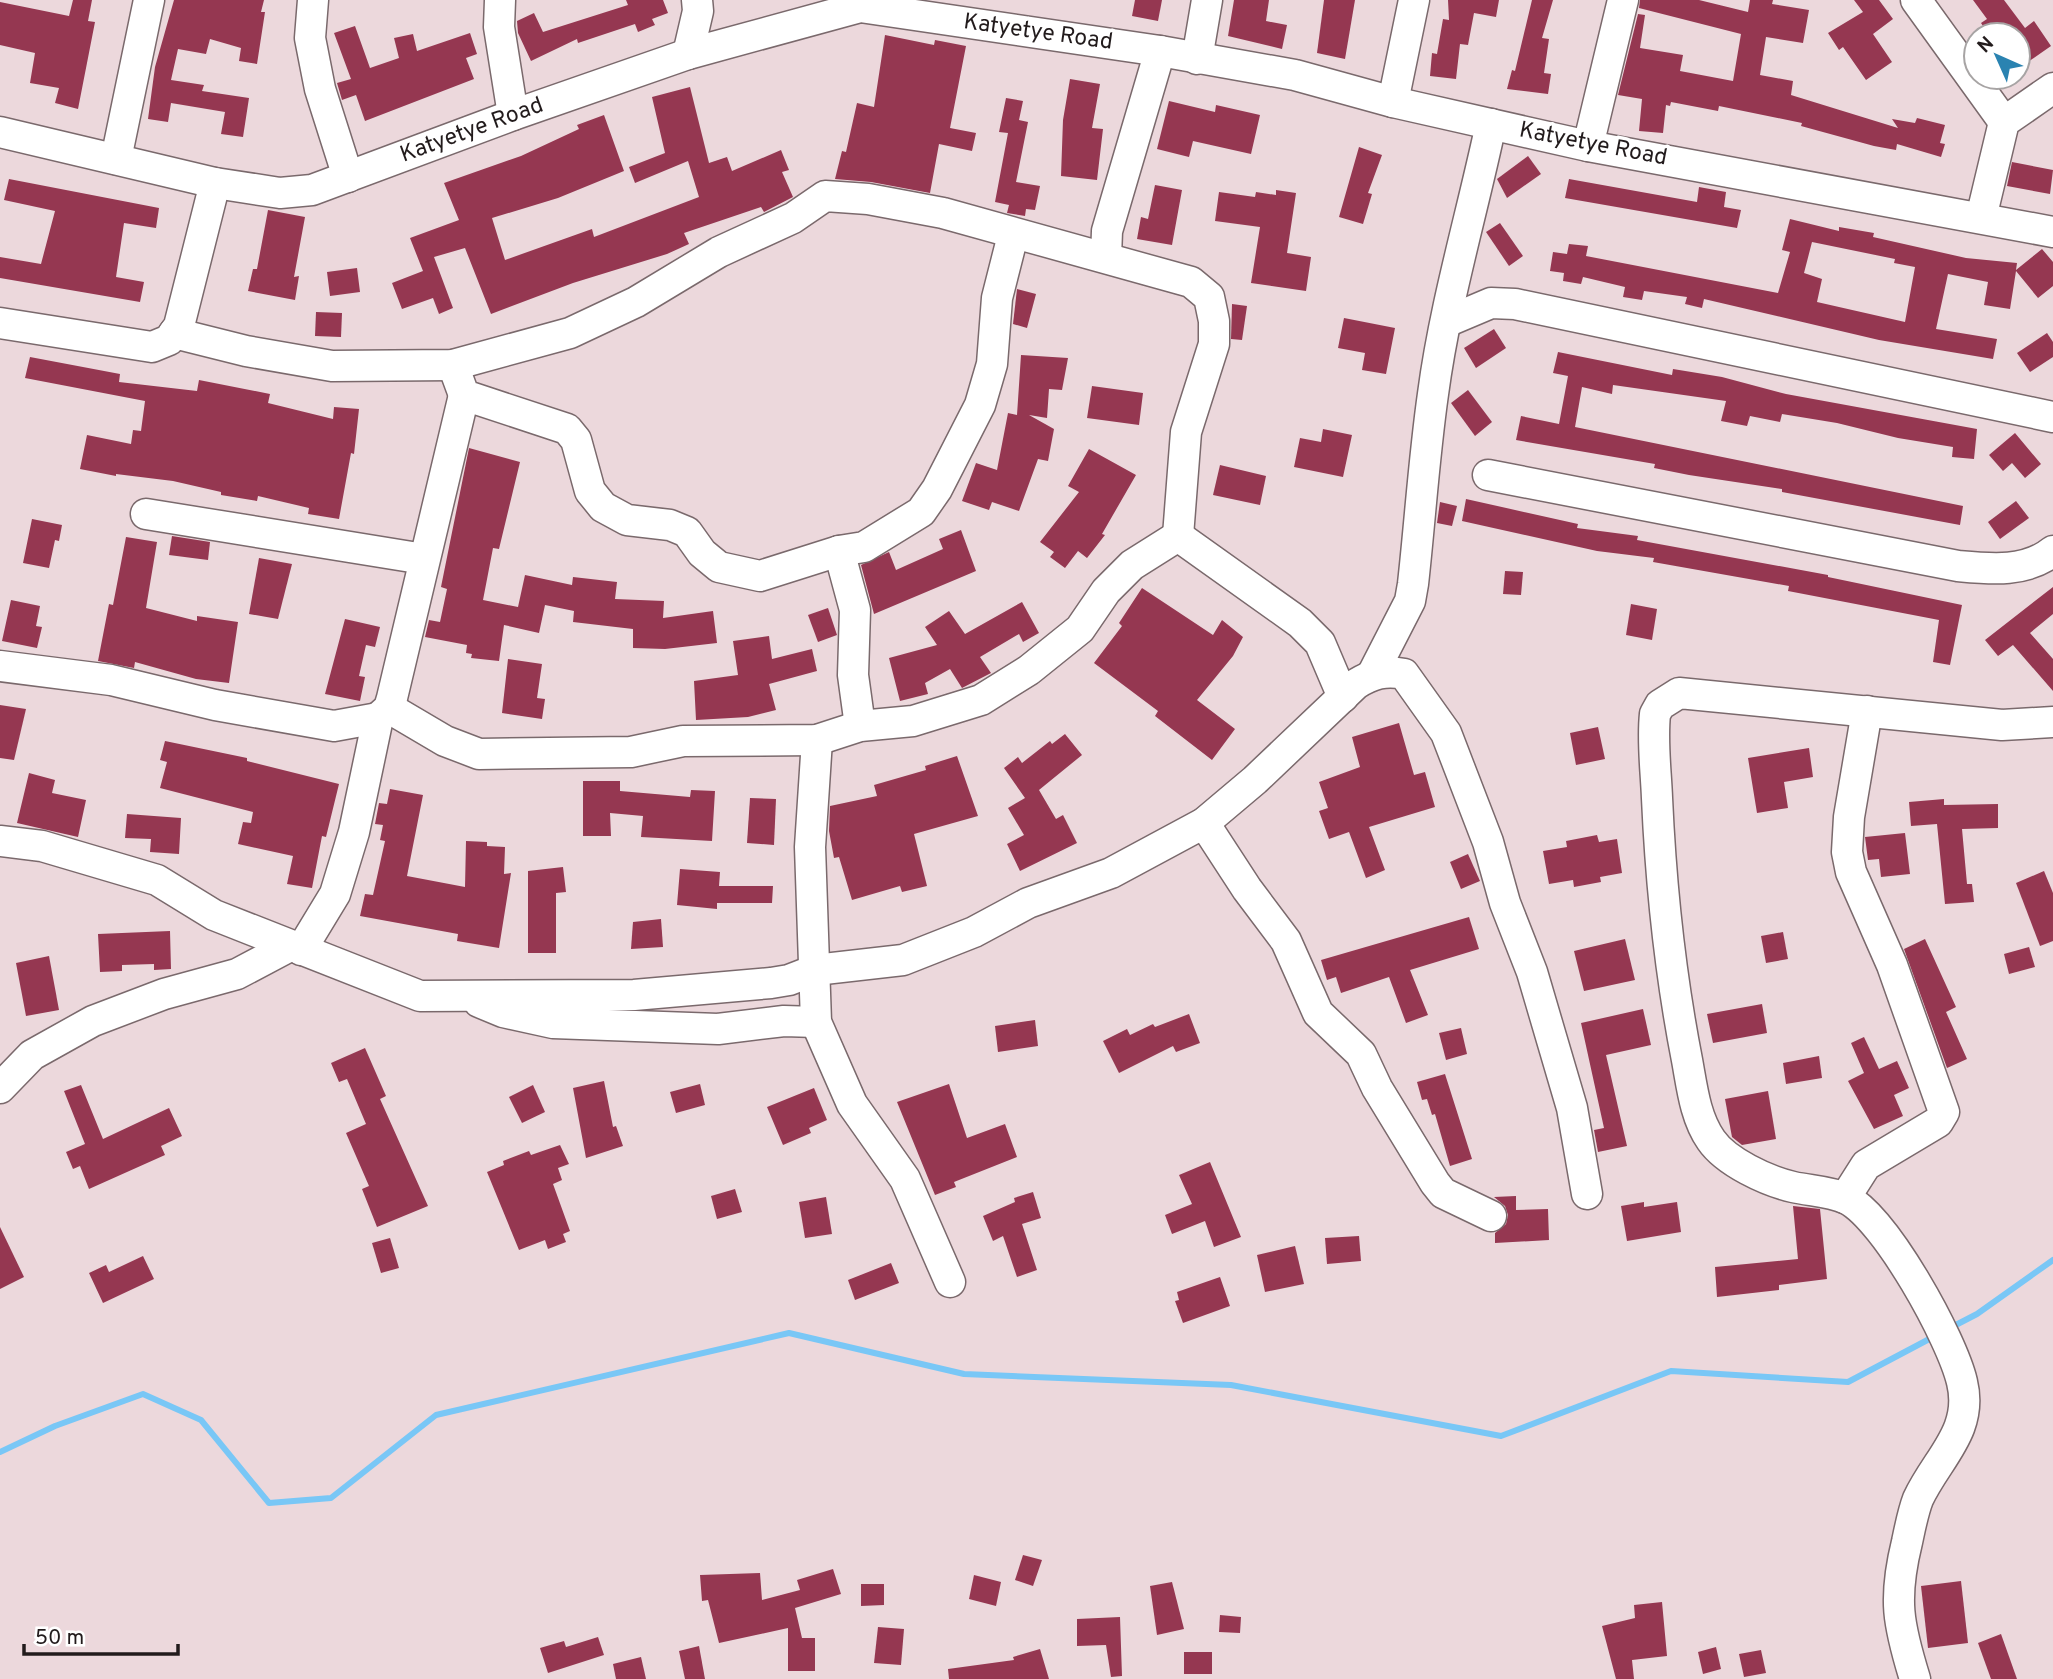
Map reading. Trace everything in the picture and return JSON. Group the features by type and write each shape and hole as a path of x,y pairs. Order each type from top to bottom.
{"street":[{"path":"116,159 149,0"},
{"path":"313,0 310,38 320,89 348,177"},
{"path":"500,0 499,27 513,115"},
{"path":"688,54 698,11 697,0"},
{"path":"1197,58 1207,0"},
{"path":"1393,102 1414,0"},
{"path":"1588,146 1623,0"},
{"path":"1916,0 2004,122"},
{"name":"Katyetye Road","path":"0,132 215,183 280,192 312,190 513,115 688,54 860,3 1295,75 1393,102 1588,146 2053,232"},
{"path":"1106,257 1107,231 1160,51"},
{"path":"1981,218 2004,122 2053,88"},
{"path":"0,841 42,846 157,880 214,915 420,996 634,995 789,980 814,970 903,960 974,932 1028,903 1111,873 1204,823 1372,675 1410,601 1433,394 1446,322 1490,124"},
{"path":"0,323 152,348 169,340 179,326 215,183"},
{"path":"174,333 246,351 332,366 453,365 570,333 636,302 719,252 793,218 825,196 867,199 943,213 1191,282 1209,297 1214,321 1213,344 1186,432 1178,536"},
{"path":"464,395 566,429 576,440 590,491 603,507 627,520 670,525 687,532 702,553 719,567 760,576 839,551 864,547 921,512 937,489 980,405 992,363 997,298 1013,234"},
{"path":"1446,322 1491,303 1515,304 2053,417"},
{"path":"0,1088 32,1055 93,1021 164,994 237,974 296,948 335,894 354,832 464,395 453,365"},
{"path":"1488,475 1958,566 2017,567 2042,560 2053,551"},
{"path":"146,514 424,559"},
{"path":"1178,536 1300,623 1320,643 1343,698"},
{"path":"0,666 111,680 215,705 334,726 384,713 479,754 631,752 683,741 817,740 860,726 913,721 981,700 1029,670 1080,629 1107,591 1132,565 1178,536"},
{"path":"839,551 855,610 853,675 860,726"},
{"path":"1372,675 1392,671 1405,674 1446,733 1461,764 1488,842 1505,903 1532,972 1572,1108 1587,1194"},
{"path":"1915,1679 1901,1635 1897,1595 1918,1499 1959,1434 1964,1408 1962,1381 1938,1322 1876,1223 1863,1208 1845,1198 1790,1186 1729,1157 1711,1141 1696,1109 1667,940 1653,726 1660,705 1679,693 2002,725 2053,722"},
{"path":"1845,1198 1866,1165 1938,1122 1944,1112 1896,978 1851,872 1847,852 1867,711"},
{"path":"817,740 810,847 816,1022 852,1104 905,1179 950,1282"},
{"path":"1204,823 1286,942 1318,1013 1361,1054 1377,1088 1435,1183 1443,1193 1491,1216"},
{"path":"466,996 503,1012 553,1023 718,1028 784,1021 816,1022"}],"building":[{"path":"73,0 92,0 88,21 95,22 78,109 55,103 59,88 30,83 35,53 0,45 0,2 69,16"},
{"path":"174,0 264,0 261,12 265,12 257,64 239,61 241,48 210,39 206,54 178,49 171,80 204,85 202,91 249,98 243,137 221,134 225,112 171,103 168,122 148,119 155,67"},
{"path":"626,0 663,0 668,13 652,19 655,25 638,32 635,24 578,43 577,39 531,61 518,33 517,21 534,13 543,32 628,5"},
{"path":"1135,0 1162,0 1158,21 1132,16"},
{"path":"1234,0 1269,0 1266,21 1287,25 1282,49 1228,36"},
{"path":"1324,0 1355,0 1345,59 1317,53"},
{"path":"1448,0 1499,0 1496,17 1474,13 1468,45 1460,44 1456,79 1430,76 1432,53 1437,54 1443,19 1449,20"},
{"path":"1532,0 1553,0 1542,38 1549,39 1544,73 1551,74 1548,94 1507,89 1512,70 1515,71"},
{"path":"1640,0 1699,0 1748,12 1750,0 1773,0 1772,4 1809,10 1803,43 1766,37 1760,75 1793,81 1791,95 1898,128 1892,119 1915,123 1917,118 1945,125 1940,143 1945,144 1941,157 1897,144 1896,150 1874,146 1801,126 1802,123 1719,106 1718,111 1671,102 1670,106 1666,105 1663,133 1639,131 1642,99 1618,95 1638,14 1645,15 1640,48 1683,55 1680,71 1733,81 1741,34 1639,8"},
{"path":"1854,0 1879,0 1893,19 1873,34 1892,62 1866,80 1843,47 1839,50 1828,33 1863,12"},
{"path":"1973,0 2004,0 2020,21 1984,21 1987,19"},
{"path":"2034,21 2051,46 2032,59"},
{"path":"355,26 370,68 399,58 394,38 413,34 417,51 470,33 477,54 466,58 474,79 365,121 356,95 342,100 337,83 351,79 334,33"},
{"path":"885,35 934,45 935,40 966,46 950,128 976,133 972,151 939,144 930,193 871,182 835,179 842,151 846,152 857,103 874,107"},
{"path":"1070,79 1100,84 1092,128 1103,129 1097,180 1061,176 1063,120"},
{"path":"690,87 709,163 727,157 732,171 781,150 789,170 782,172 793,197 764,212 761,207 684,233 689,244 667,254 573,283 491,314 465,248 434,257 453,308 439,314 433,298 402,309 392,283 423,271 410,238 459,220 444,183 521,156 579,129 577,125 604,115 624,171 558,198 492,218 505,260 592,229 594,237 699,197 688,161 635,183 629,167 665,153 652,97"},
{"path":"1006,98 1023,101 1019,120 1028,122 1016,182 1040,186 1035,210 1026,209 1025,216 1007,213 1009,205 995,202 1008,133 999,132"},
{"path":"1169,101 1215,112 1216,105 1260,115 1251,154 1193,141 1189,157 1157,149"},
{"path":"1359,147 1382,155 1368,193 1372,194 1363,224 1339,217"},
{"path":"1528,156 1541,174 1507,198 1497,179"},
{"path":"2012,162 2053,170 2050,194 2007,186"},
{"path":"9,179 159,208 156,228 124,223 116,277 144,282 140,302 0,278 0,257 41,264 55,211 4,200"},
{"path":"1569,179 1697,202 1699,187 1726,192 1724,207 1741,210 1737,228 1565,198"},
{"path":"1155,185 1182,190 1172,245 1137,239 1141,217 1148,219"},
{"path":"1276,190 1296,193 1287,253 1311,257 1306,291 1251,283 1260,227 1215,221 1219,192 1255,197 1256,192 1276,195"},
{"path":"268,210 305,217 294,277 299,276 295,300 248,291 253,269 257,269"},
{"path":"1790,219 1839,231 1839,227 1874,233 1873,237 1966,258 2017,263 2016,270 2042,249 2053,262 2053,286 2038,298 2016,271 2010,309 1984,305 1988,282 1948,274 1936,329 1997,339 1993,359 1879,340 1704,299 1702,308 1685,304 1687,297 1644,291 1642,300 1623,297 1625,287 1583,277 1581,284 1563,281 1564,273 1550,271 1553,252 1567,254 1569,244 1588,246 1586,256 1778,293 1790,252 1782,250","holes":["1812,242 1895,259 1894,263 1915,267 1905,322 1817,302 1822,279 1804,273"]},
{"path":"1500,223 1523,256 1509,266 1486,232"},
{"path":"357,268 360,292 330,296 327,272"},
{"path":"1017,289 1036,294 1027,328 1013,324"},
{"path":"1232,304 1247,306 1242,340 1231,339"},
{"path":"316,312 342,313 341,337 315,336"},
{"path":"1344,318 1395,328 1386,374 1362,370 1365,353 1338,348"},
{"path":"1494,329 1506,348 1476,368 1464,348"},
{"path":"2047,333 2053,342 2053,357 2030,372 2017,353"},
{"path":"1558,352 1672,375 1673,369 1722,377 1786,394 1977,429 1974,459 1952,457 1953,447 1782,414 1780,422 1750,416 1747,426 1721,421 1726,401 1613,385 1612,394 1582,387 1575,427 1963,506 1960,525 1782,492 1782,489 1654,468 1655,464 1516,440 1521,416 1559,424 1568,376 1553,373"},
{"path":"1021,355 1068,358 1062,390 1049,389 1047,418 1029,415 1054,429 1048,461 1038,459 1019,511 992,502 989,510 962,501 976,463 997,470 1008,413 1017,415"},
{"path":"30,357 120,374 119,382 197,391 199,380 270,394 268,403 333,419 334,407 359,409 354,454 351,453 339,519 308,514 309,508 258,496 257,501 221,495 221,492 173,481 116,476 80,469 87,435 131,444 133,430 141,431 145,401 25,378"},
{"path":"1092,386 1143,393 1139,425 1087,418"},
{"path":"1468,390 1492,422 1475,436 1451,403"},
{"path":"1323,429 1352,435 1343,477 1294,467 1300,438 1321,442"},
{"path":"2015,433 2041,464 2025,478 2012,463 2003,471 1989,455"},
{"path":"469,448 520,462 499,549 493,548 483,600 518,607 525,575 572,585 573,577 617,582 615,599 664,601 663,618 713,611 717,643 665,649 633,648 633,629 573,622 574,611 545,605 539,633 504,625 499,661 471,658 472,654 466,653 467,645 425,637 429,620 440,622 447,589 441,587"},
{"path":"1089,449 1136,475 1102,534 1105,535 1087,558 1078,551 1065,568 1050,557 1054,552 1040,542 1079,492 1068,486"},
{"path":"1220,465 1266,476 1260,505 1213,495"},
{"path":"1466,499 1578,524 1577,528 1638,536 1637,540 1828,575 1962,605 1950,665 1933,662 1939,620 1788,591 1789,586 1653,562 1654,558 1597,551 1462,521"},
{"path":"2016,501 2029,518 2000,539 1988,522"},
{"path":"1440,502 1457,506 1452,526 1437,523"},
{"path":"32,519 62,525 59,541 55,540 49,568 23,563"},
{"path":"961,530 976,571 874,614 861,565 889,552 896,570 943,549 939,539"},
{"path":"172,536 210,542 208,560 169,555"},
{"path":"126,537 157,542 146,608 197,621 197,616 238,622 229,683 196,679 135,662 134,668 98,661 109,604 113,605"},
{"path":"259,558 292,564 278,619 249,614"},
{"path":"1505,571 1523,572 1521,595 1503,594"},
{"path":"2053,587 2053,614 2030,633 2053,659 2053,691 2013,645 1998,656 1985,640"},
{"path":"1142,588 1213,635 1222,620 1243,637 1233,656 1197,700 1235,729 1212,760 1155,716 1158,711 1094,663 1122,626 1119,623"},
{"path":"11,600 40,606 36,626 42,627 37,648 2,641"},
{"path":"1022,602 1039,633 1023,642 1019,634 980,657 991,673 962,688 950,669 925,683 928,694 900,701 889,658 937,645 925,627 949,611 965,634"},
{"path":"1631,604 1657,609 1652,640 1626,635"},
{"path":"828,608 837,635 818,642 808,615"},
{"path":"345,619 380,627 375,647 366,645 359,676 365,677 360,701 325,694"},
{"path":"769,636 772,659 812,649 817,671 769,684 776,710 748,717 696,720 694,681 738,675 733,641"},
{"path":"508,659 542,664 537,698 545,699 542,719 502,713"},
{"path":"0,705 26,709 14,760 0,758"},
{"path":"1399,723 1414,775 1425,772 1435,807 1369,827 1385,870 1366,878 1349,832 1329,839 1319,811 1328,808 1319,782 1360,767 1352,737"},
{"path":"1598,727 1605,759 1576,765 1570,733"},
{"path":"1065,734 1082,755 1039,790 1056,819 1063,815 1077,843 1020,871 1007,844 1024,835 1008,808 1025,798 1004,768 1018,757 1022,763 1050,741 1052,744"},
{"path":"165,741 247,758 247,761 339,784 326,837 322,836 312,888 287,884 293,856 238,844 243,822 251,823 253,812 160,788 167,762 160,760"},
{"path":"1809,748 1813,777 1784,782 1788,808 1757,813 1748,758"},
{"path":"957,756 978,816 914,834 927,886 902,892 900,886 852,900 839,857 834,858 829,831 830,806 877,796 874,785 926,770 925,766"},
{"path":"29,773 55,780 52,793 86,800 78,837 17,823"},
{"path":"583,781 620,781 620,791 690,797 691,790 715,791 712,841 641,837 643,816 610,813 611,836 583,836"},
{"path":"390,789 423,795 407,876 465,887 466,841 487,842 487,846 505,847 504,874 511,873 499,948 457,941 458,934 360,916 365,894 373,895 385,841 380,840 383,825 375,824 379,803 387,804"},
{"path":"750,798 776,799 774,845 747,843"},
{"path":"1944,799 1944,805 1998,804 1998,828 1962,829 1967,884 1972,884 1974,902 1945,904 1937,824 1911,826 1909,802"},
{"path":"127,814 181,818 179,854 150,852 151,839 125,838"},
{"path":"1905,833 1910,874 1881,877 1879,859 1868,860 1865,837"},
{"path":"1597,835 1599,842 1617,839 1622,873 1600,877 1601,882 1574,887 1573,880 1549,884 1543,851 1567,847 1566,841"},
{"path":"1468,854 1480,881 1461,889 1450,862"},
{"path":"563,867 566,892 556,893 556,953 528,953 528,871"},
{"path":"680,869 720,872 719,886 773,886 772,903 717,903 717,909 677,905"},
{"path":"2044,871 2053,893 2053,941 2040,946 2016,883"},
{"path":"1469,917 1479,949 1410,970 1428,1015 1406,1023 1389,977 1341,993 1336,977 1327,980 1321,960"},
{"path":"661,919 663,947 631,949 633,922"},
{"path":"170,931 171,969 154,970 154,964 122,965 122,971 100,972 98,934"},
{"path":"1783,932 1788,959 1766,963 1761,936"},
{"path":"1625,939 1635,980 1584,991 1574,951"},
{"path":"1925,939 1956,1007 1946,1012 1967,1059 1947,1068 1904,949"},
{"path":"2029,947 2035,967 2009,974 2004,954"},
{"path":"49,956 59,1010 26,1016 16,963"},
{"path":"1762,1004 1767,1033 1713,1043 1707,1014"},
{"path":"1643,1009 1651,1045 1606,1055 1627,1146 1598,1152 1594,1130 1604,1128 1581,1023"},
{"path":"1189,1014 1200,1043 1176,1052 1173,1046 1119,1073 1103,1041 1127,1029 1130,1035 1153,1024 1155,1027"},
{"path":"1035,1020 1038,1046 998,1052 995,1026"},
{"path":"1461,1028 1467,1054 1446,1060 1439,1033"},
{"path":"1864,1037 1879,1069 1897,1061 1909,1088 1894,1095 1903,1116 1874,1129 1848,1081 1864,1073 1851,1043"},
{"path":"365,1048 386,1096 380,1099 428,1206 377,1227 362,1189 369,1186 346,1133 366,1124 347,1079 339,1082 331,1063"},
{"path":"1819,1056 1822,1078 1786,1084 1783,1063"},
{"path":"1445,1074 1472,1159 1450,1166 1435,1114 1432,1115 1427,1099 1422,1100 1417,1082"},
{"path":"604,1081 613,1127 616,1126 623,1146 586,1158 573,1088"},
{"path":"700,1084 705,1105 676,1113 670,1092"},
{"path":"949,1084 967,1138 1005,1124 1017,1157 954,1182 956,1187 935,1195 897,1102"},
{"path":"81,1085 103,1139 169,1108 182,1136 161,1146 165,1155 89,1189 80,1166 73,1169 66,1152 85,1144 64,1091"},
{"path":"533,1085 545,1112 522,1123 509,1097"},
{"path":"814,1088 827,1120 809,1128 811,1133 783,1145 767,1107"},
{"path":"1768,1091 1776,1139 1742,1145 1732,1137 1725,1099"},
{"path":"560,1145 569,1164 558,1168 562,1180 553,1184 570,1231 563,1234 566,1242 548,1249 545,1240 519,1250 487,1172 504,1165 503,1161 529,1151 531,1155"},
{"path":"1210,1162 1241,1237 1214,1247 1205,1221 1172,1234 1165,1215 1192,1204 1179,1175"},
{"path":"735,1189 742,1212 717,1219 711,1196"},
{"path":"1033,1192 1041,1218 1022,1224 1037,1270 1017,1277 1003,1236 993,1241 983,1216 1015,1202 1014,1198"},
{"path":"1516,1196 1516,1210 1548,1209 1549,1240 1495,1243 1495,1233 1506,1224 1508,1215 1505,1206 1494,1197"},
{"path":"826,1197 832,1234 805,1238 799,1202"},
{"path":"1644,1202 1644,1207 1677,1202 1681,1232 1627,1241 1621,1206"},
{"path":"1793,1206 1820,1209 1827,1279 1779,1285 1779,1290 1717,1297 1715,1267 1798,1259"},
{"path":"0,1227 24,1277 0,1289"},
{"path":"1359,1236 1361,1261 1327,1264 1325,1238"},
{"path":"390,1238 399,1268 381,1273 372,1243"},
{"path":"1295,1246 1304,1284 1265,1292 1257,1255"},
{"path":"143,1256 154,1279 103,1303 89,1273 106,1265 109,1272"},
{"path":"891,1263 899,1283 855,1300 848,1280"},
{"path":"1220,1277 1230,1306 1183,1323 1175,1301 1179,1300 1177,1292"},
{"path":"1023,1555 1042,1560 1033,1586 1015,1580"},
{"path":"833,1569 841,1594 795,1608 802,1638 815,1638 815,1671 788,1671 788,1628 719,1643 708,1600 702,1601 700,1575 760,1573 762,1600 800,1590 797,1580"},
{"path":"974,1575 1001,1582 996,1606 969,1599"},
{"path":"1961,1581 1968,1643 1928,1648 1921,1586"},
{"path":"1172,1582 1184,1629 1157,1635 1150,1586"},
{"path":"861,1584 884,1584 884,1605 861,1606"},
{"path":"1662,1602 1667,1656 1632,1660 1634,1679 1616,1679 1602,1626 1635,1618 1634,1605"},
{"path":"1220,1615 1241,1617 1240,1633 1219,1632"},
{"path":"1120,1617 1122,1676 1111,1677 1106,1645 1077,1646 1077,1619"},
{"path":"878,1627 904,1629 901,1665 874,1663"},
{"path":"2001,1634 2017,1679 1991,1679 1978,1643"},
{"path":"598,1637 604,1655 548,1673 540,1648 564,1641 566,1647"},
{"path":"699,1646 705,1679 685,1679 679,1651"},
{"path":"1716,1647 1721,1669 1703,1674 1698,1652"},
{"path":"1040,1649 1049,1679 949,1679 948,1669 1014,1660 1013,1657"},
{"path":"1761,1650 1766,1673 1744,1677 1739,1654"},
{"path":"1184,1652 1212,1652 1212,1674 1184,1674"},
{"path":"641,1657 646,1679 616,1679 613,1664"}],"waterway":[{"path":"1948,1329 1977,1314 2053,1260"},
{"path":"0,1452 55,1426 143,1394 201,1420 269,1503 331,1498 436,1415 789,1333 964,1374 1231,1385 1501,1436 1671,1371 1848,1382 1935,1336"}]}
